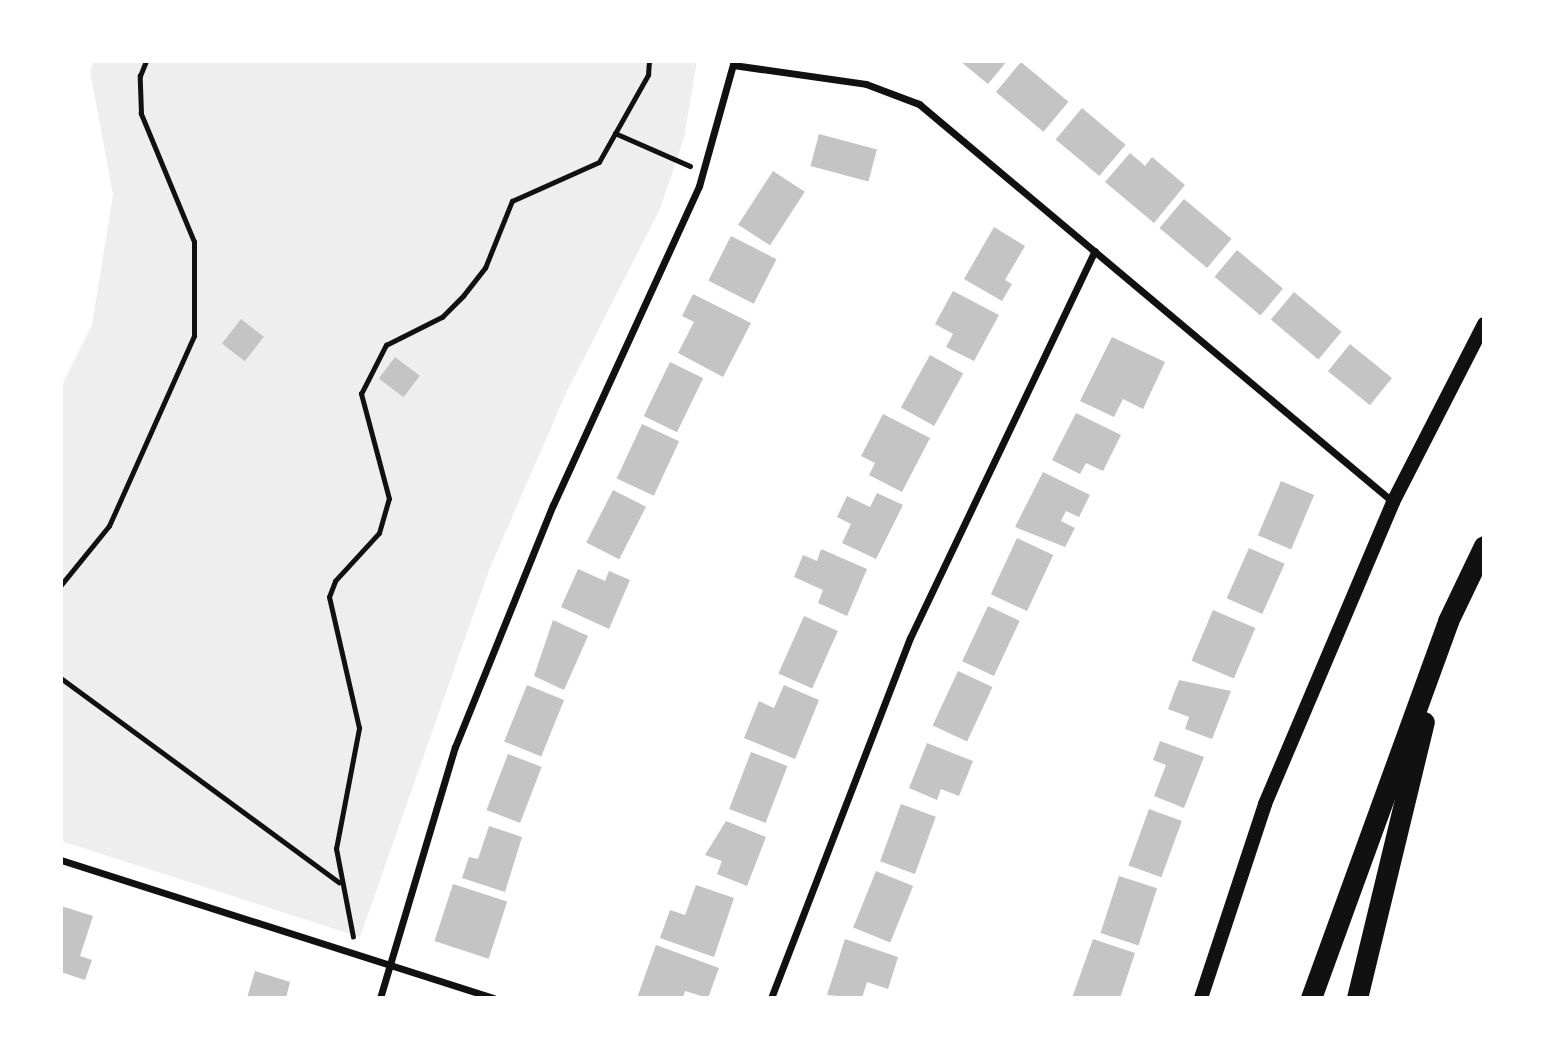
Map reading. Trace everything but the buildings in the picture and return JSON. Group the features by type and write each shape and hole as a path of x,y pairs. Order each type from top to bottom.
{"highway":[{"path":"1311,998 1448,621 1484,546"},
{"path":"1357,998 1448,621"}],"main road":[{"path":"1201,998 1265,804 1393,502 1484,324"}],"street":[{"path":"380,998 455,747 553,505 704,171 734,63 866,84 919,104 1393,502"},
{"path":"771,998 910,638 1095,251"},
{"path":"61,860 494,998"}],"path":[{"path":"61,585 109,526 194,336 194,242 141,114 140,76 146,61"},
{"path":"358,954 340,883 337,849 359,729 329,597 389,515 361,394 372,362 386,345 442,317 485,268 512,201 585,171 599,162 648,75 649,61"},
{"path":"615,132 704,171"},
{"path":"61,678 181,771 282,835 340,883"}],"shaded area":[{"path":"94,61 697,61 684,138 660,209 567,391 489,570 360,937 61,841 61,387 92,325 113,195 90,71"}]}
